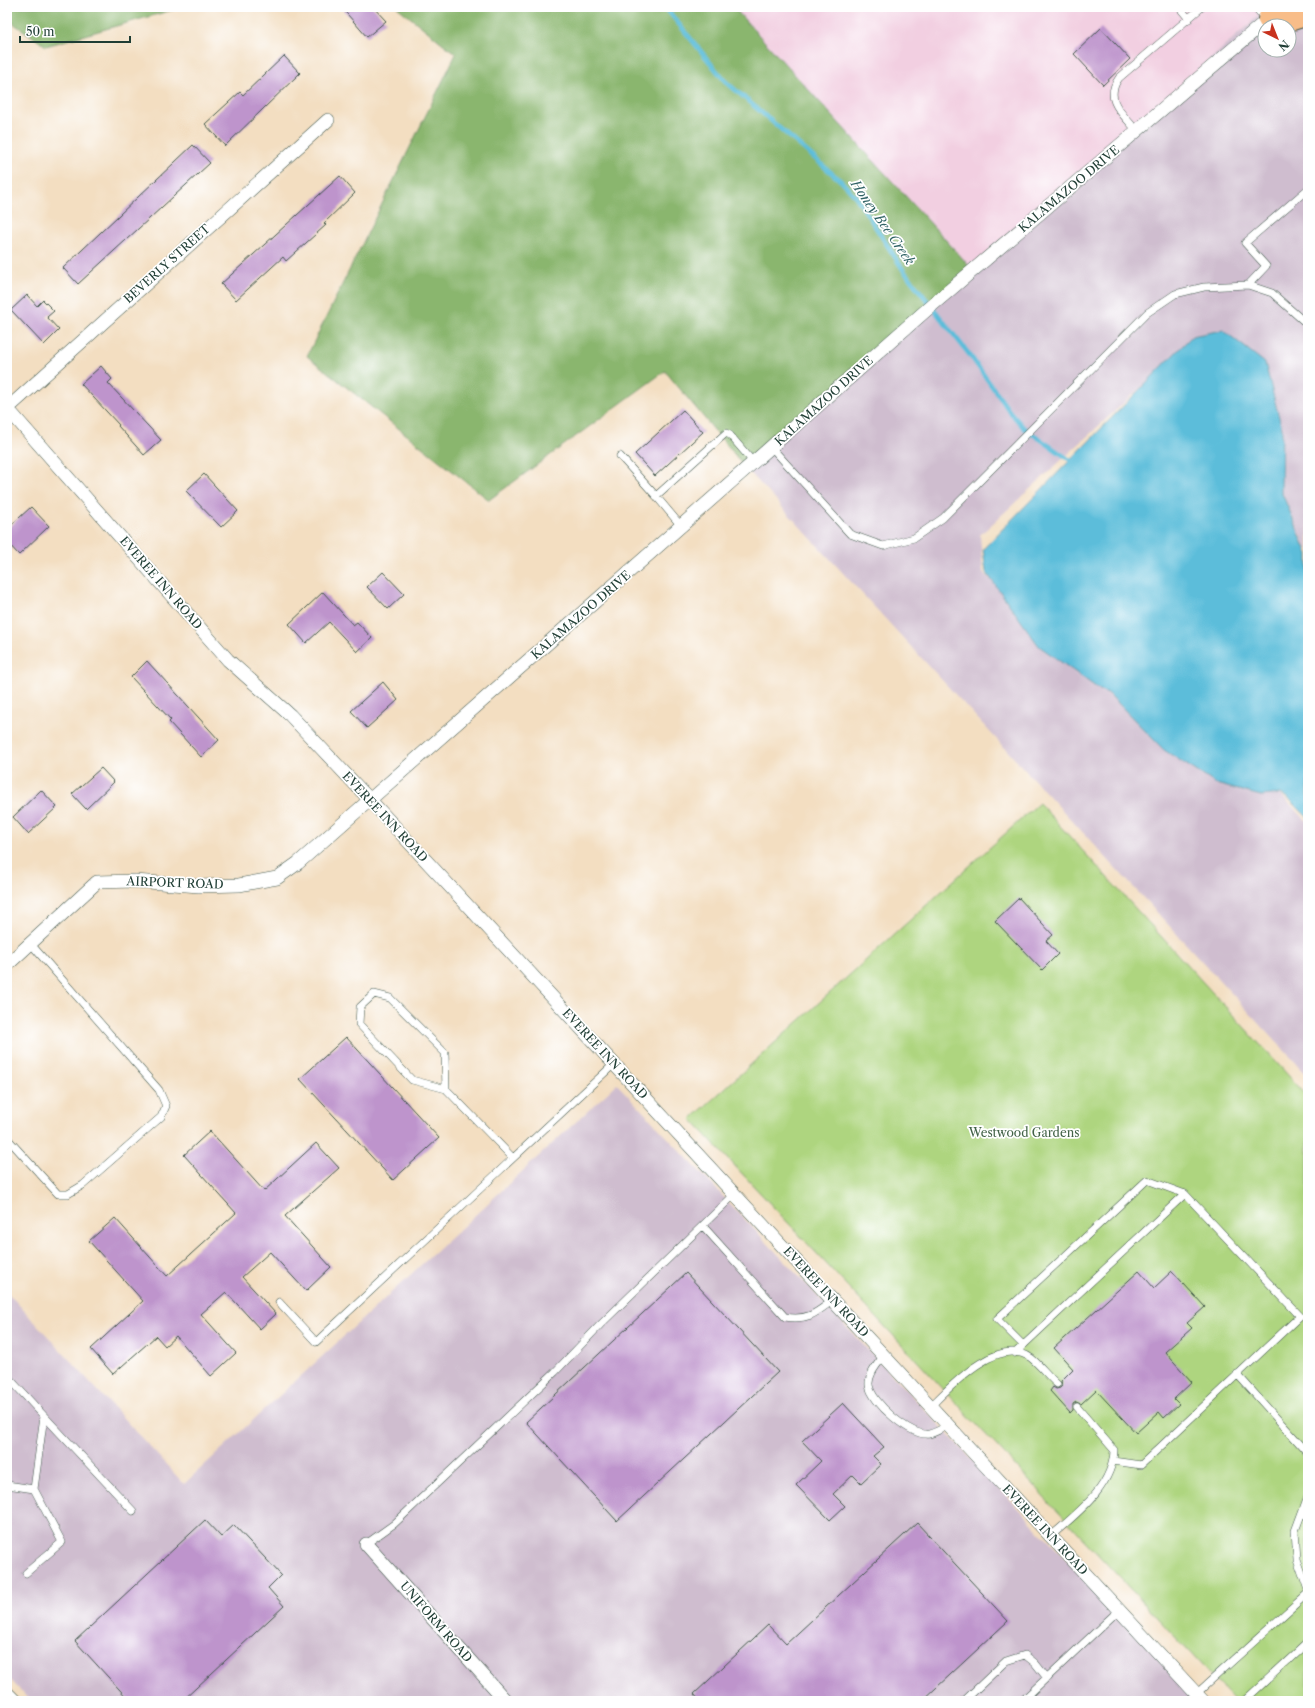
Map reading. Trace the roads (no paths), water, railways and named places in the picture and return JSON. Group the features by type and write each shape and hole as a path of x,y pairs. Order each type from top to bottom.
{"highway":[{"path":"1272,10 1289,20 1308,14"}],"street":[{"name":"KALAMAZOO DRIVE","path":"370,800 932,306 1137,131 1272,10"},
{"name":"BEVERLY STREET","path":"7,408 328,120"},
{"name":"EVEREE INN ROAD","path":"7,408 228,660 290,715 370,800 1199,1697"},
{"name":"AIRPORT ROAD","path":"7,965 97,882 166,882 199,886 231,885 277,878 298,863 370,800"},
{"name":"UNIFORM ROAD","path":"366,1544 506,1701"},
{"path":"7,1693 14,1701"}],"lane":[{"path":"1179,7 1189,19"},
{"path":"1137,131 1115,103 1112,94 1113,86 1119,78 1202,7"},
{"path":"1248,285 1266,266 1245,243 1308,189"},
{"path":"772,448 850,534 883,546 914,538 943,518 1148,313 1175,294 1204,287 1248,285 1272,293 1308,325"},
{"path":"656,496 726,433 730,434 754,463"},
{"path":"620,456 682,527"},
{"path":"7,1138 58,1194 68,1194 83,1185 161,1117 166,1106 159,1090 30,943"},
{"path":"446,1089 445,1053 390,998 374,994 360,1008 358,1024 412,1080 446,1089 513,1158"},
{"path":"279,1302 316,1342 614,1064"},
{"path":"1023,1345 997,1319 1147,1180 1185,1194 1300,1316 1141,1465 1113,1461"},
{"path":"366,1544 394,1524 555,1372 600,1325 735,1194"},
{"path":"1015,1353 1185,1194"},
{"path":"703,1226 785,1317 798,1319 812,1315 833,1300"},
{"path":"931,1406 962,1374 990,1358 1011,1352 1030,1358 1057,1384"},
{"path":"884,1355 871,1375 869,1386 874,1396 900,1424 914,1432 928,1434 949,1425"},
{"path":"1237,1374 1308,1453"},
{"path":"7,1376 133,1511"},
{"path":"1051,1536 1093,1498 1108,1474 1113,1461 1114,1450 1077,1407"},
{"path":"26,1573 62,1542 34,1489 44,1416"},
{"path":"7,1485 34,1489"},
{"path":"1308,1496 1295,1532 1297,1559 1308,1590"},
{"path":"1199,1697 1308,1593"},
{"path":"1022,1701 1119,1610"},
{"path":"1244,1701 1308,1642"},
{"path":"964,1701 1006,1661 1025,1655 1035,1663 1047,1678"}],"water":[{"path":"1223,330 1265,363 1282,429 1281,491 1308,554 1308,818 1290,800 1281,794 1261,796 1216,784 1164,750 1108,693 1100,690 1039,646 986,572 983,549 1192,336"}],"waterway":[{"name":"Honey Bee Creek","path":"665,7 725,81 841,181 856,197 904,271 972,358 1010,412 1024,428 1070,460"}],"park label":[{"name":"Westwood Gardens","path":"1024,1133"}]}
